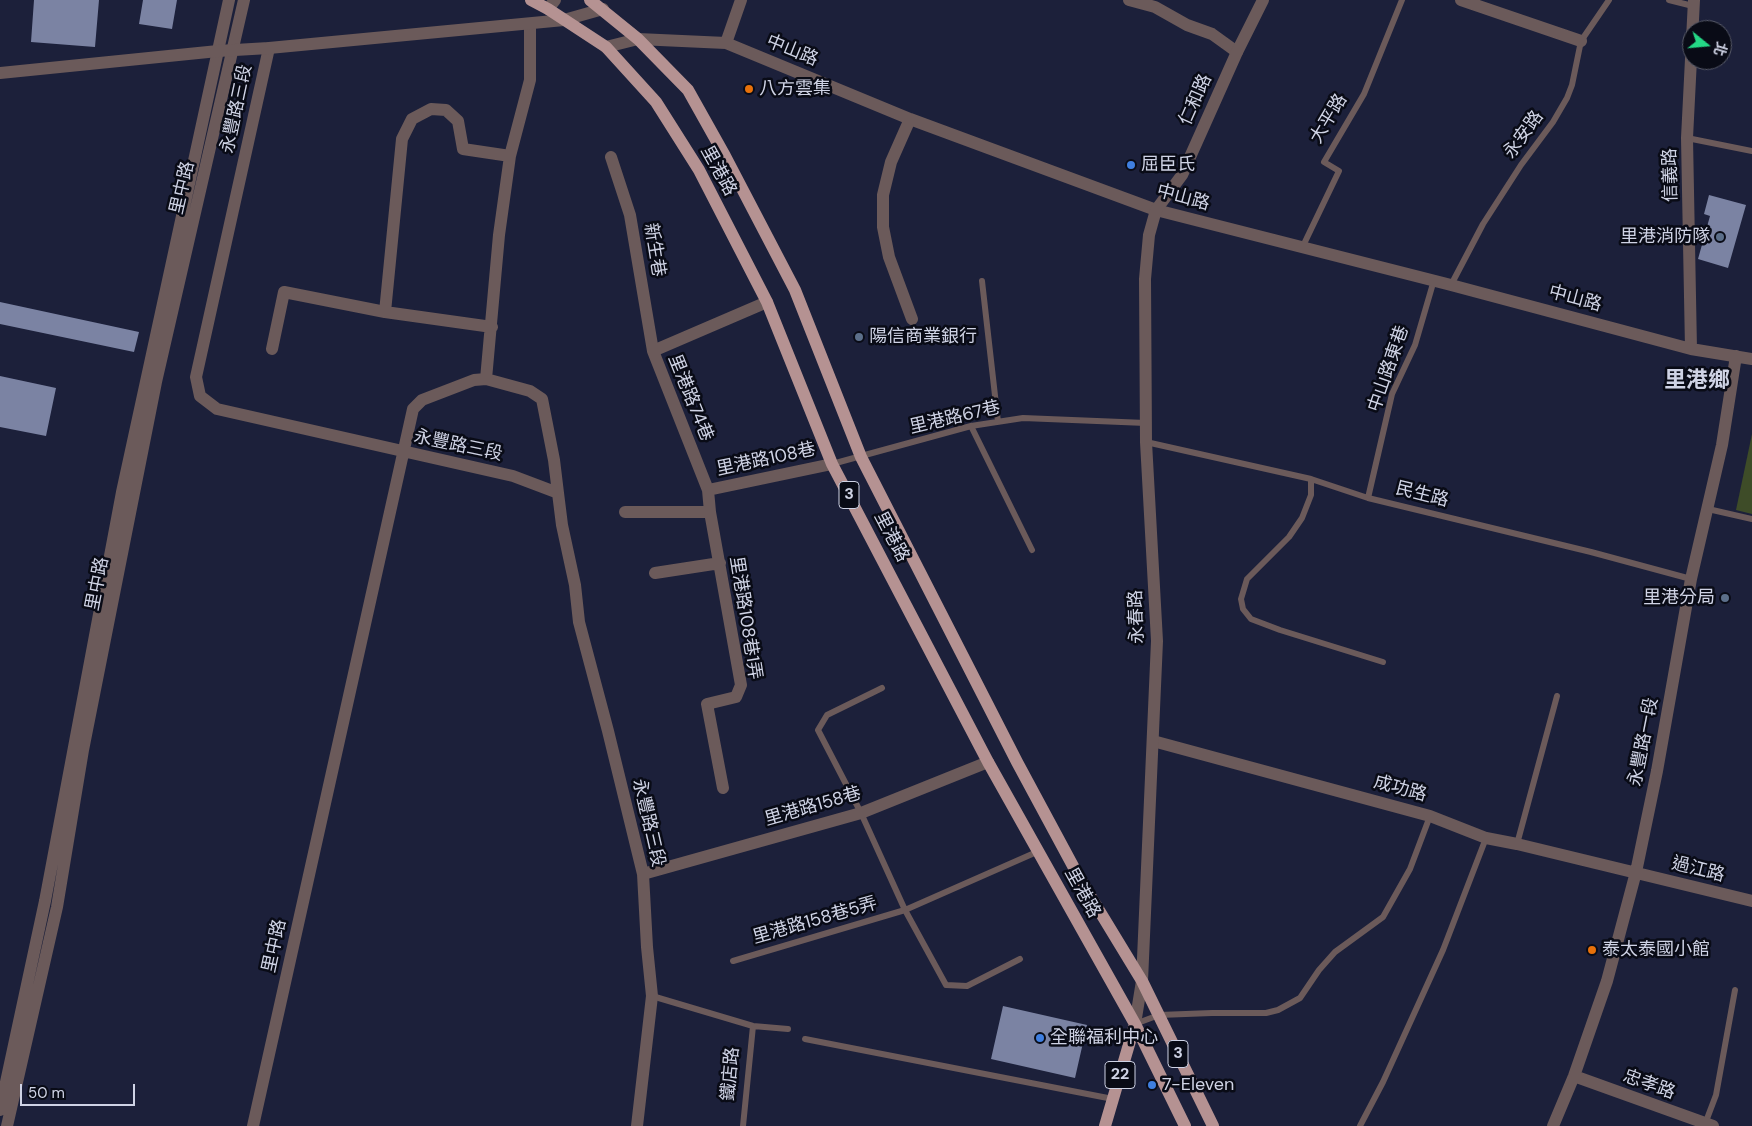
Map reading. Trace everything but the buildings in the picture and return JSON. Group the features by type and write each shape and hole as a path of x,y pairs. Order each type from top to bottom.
{"main road":[{"name":"里港路","path":"531,0 552,4 564,20 606,47 656,102 699,170 768,302 832,464 988,762 1135,1024 1185,1126"},
{"name":"里港路","path":"590,0 638,39 688,90 725,156 795,290 861,457 1017,762 1080,879 1142,981 1213,1126"},
{"name":"22","path":"1105,1126 1135,1024"}],"street":[{"name":"里中路","path":"0,1110 44,901 122,492 229,0"},
{"name":"里中路","path":"7,1126 58,907 83,750 154,392 244,0"},
{"path":"726,43 741,0"},
{"path":"1129,0 1155,7 1187,25 1212,34 1237,52"},
{"name":"仁和路","path":"1156,210 1182,175 1237,52 1263,0"},
{"path":"1461,0 1580,41"},
{"name":"信義路","path":"1691,349 1687,138 1693,3"},
{"path":"0,73 218,51 530,24 564,20 603,9"},
{"path":"530,24 530,80 510,156 499,234 486,379 530,391 542,399 554,460 558,493"},
{"name":"中山路","path":"606,47 638,39 726,43 910,119 1156,210 1451,284 1691,349 1736,356"},
{"name":"永豐路三段","path":"269,48 196,377 200,396 217,409 513,476 558,493 562,525 575,585 579,622 643,874 652,996 637,1126"},
{"path":"386,312 402,139 412,119 431,109 446,110 458,120 462,148 510,156"},
{"path":"910,119 891,162 883,195 884,227 889,257 912,319"},
{"name":"新生巷","path":"611,157 630,215 653,351"},
{"name":"永春路","path":"1135,1024 1142,981 1156,641 1146,442 1145,279 1149,235 1156,210"},
{"path":"272,349 284,292 386,312 492,327"},
{"name":"里港路74巷","path":"708,490 653,351 768,302"},
{"path":"1736,356 1752,359"},
{"name":"永豐路一段","path":"1553,1126 1574,1076 1607,981 1636,872 1657,771 1691,580 1722,444 1736,356"},
{"name":"里中路","path":"253,1126 413,409 422,400 474,380 486,379"},
{"name":"里港路108巷","path":"708,490 832,464"},
{"name":"里港路108巷1弄","path":"708,490 710,512 741,685 736,697 707,704 723,788"},
{"path":"624,512 710,512"},
{"path":"656,573 720,563"},
{"name":"成功路","path":"1153,741 1430,816 1486,838 1636,872"},
{"name":"里港路158巷","path":"643,874 861,813 988,762"},
{"name":"過江路","path":"1636,872 1752,901"},
{"name":"忠孝路","path":"1574,1076 1709,1125"}],"lane":[{"name":"大平路","path":"1303,246 1339,171 1324,162 1364,94 1402,0"},
{"name":"永安路","path":"1451,284 1483,224 1520,165 1553,122 1567,98 1572,85 1580,41 1609,0"},
{"path":"1669,0 1693,3"},
{"path":"1687,138 1752,151"},
{"name":"中山路東巷","path":"1368,498 1392,394 1415,346 1434,280"},
{"path":"982,281 998,422"},
{"name":"里港路67巷","path":"832,464 971,426 1023,418 1147,423"},
{"path":"971,426 1032,550"},
{"name":"民生路","path":"1146,442 1310,479 1368,498 1591,552 1691,580"},
{"path":"1310,479 1311,495 1302,518 1289,537 1247,579 1241,599 1243,609 1251,619 1280,630 1383,662"},
{"path":"1708,509 1752,519"},
{"name":"里港路158巷5弄","path":"882,688 827,715 818,730 861,813 905,910 946,985 967,986 1020,959"},
{"path":"1517,844 1557,696"},
{"path":"1135,1024 1159,1015 1266,1013 1278,1010 1300,998 1319,970 1335,952 1383,917 1410,869 1430,816"},
{"path":"1360,1126 1384,1082 1443,950 1486,838"},
{"name":"里港路158巷5弄","path":"733,961 905,910 1039,851"},
{"path":"1709,1125 1735,990"},
{"path":"652,996 752,1026 788,1030"},
{"name":"鐵店路","path":"744,1126 752,1026"},
{"path":"805,1039 1113,1099"}],"green space":[{"path":"1752,434 1752,514 1736,510"}],"place":[{"name":"八方雲集","path":"749,89"},
{"name":"屈臣氏","path":"1131,165"},
{"name":"里港消防隊","path":"1720,237"},
{"name":"陽信商業銀行","path":"859,337"},
{"name":"里港分局","path":"1725,598"},
{"name":"泰太泰國小館","path":"1592,950"},
{"name":"全聯福利中心","path":"1040,1038"},
{"name":"7-Eleven","path":"1152,1085"}],"district":[{"name":"里港鄉","path":"1697,381"}]}
